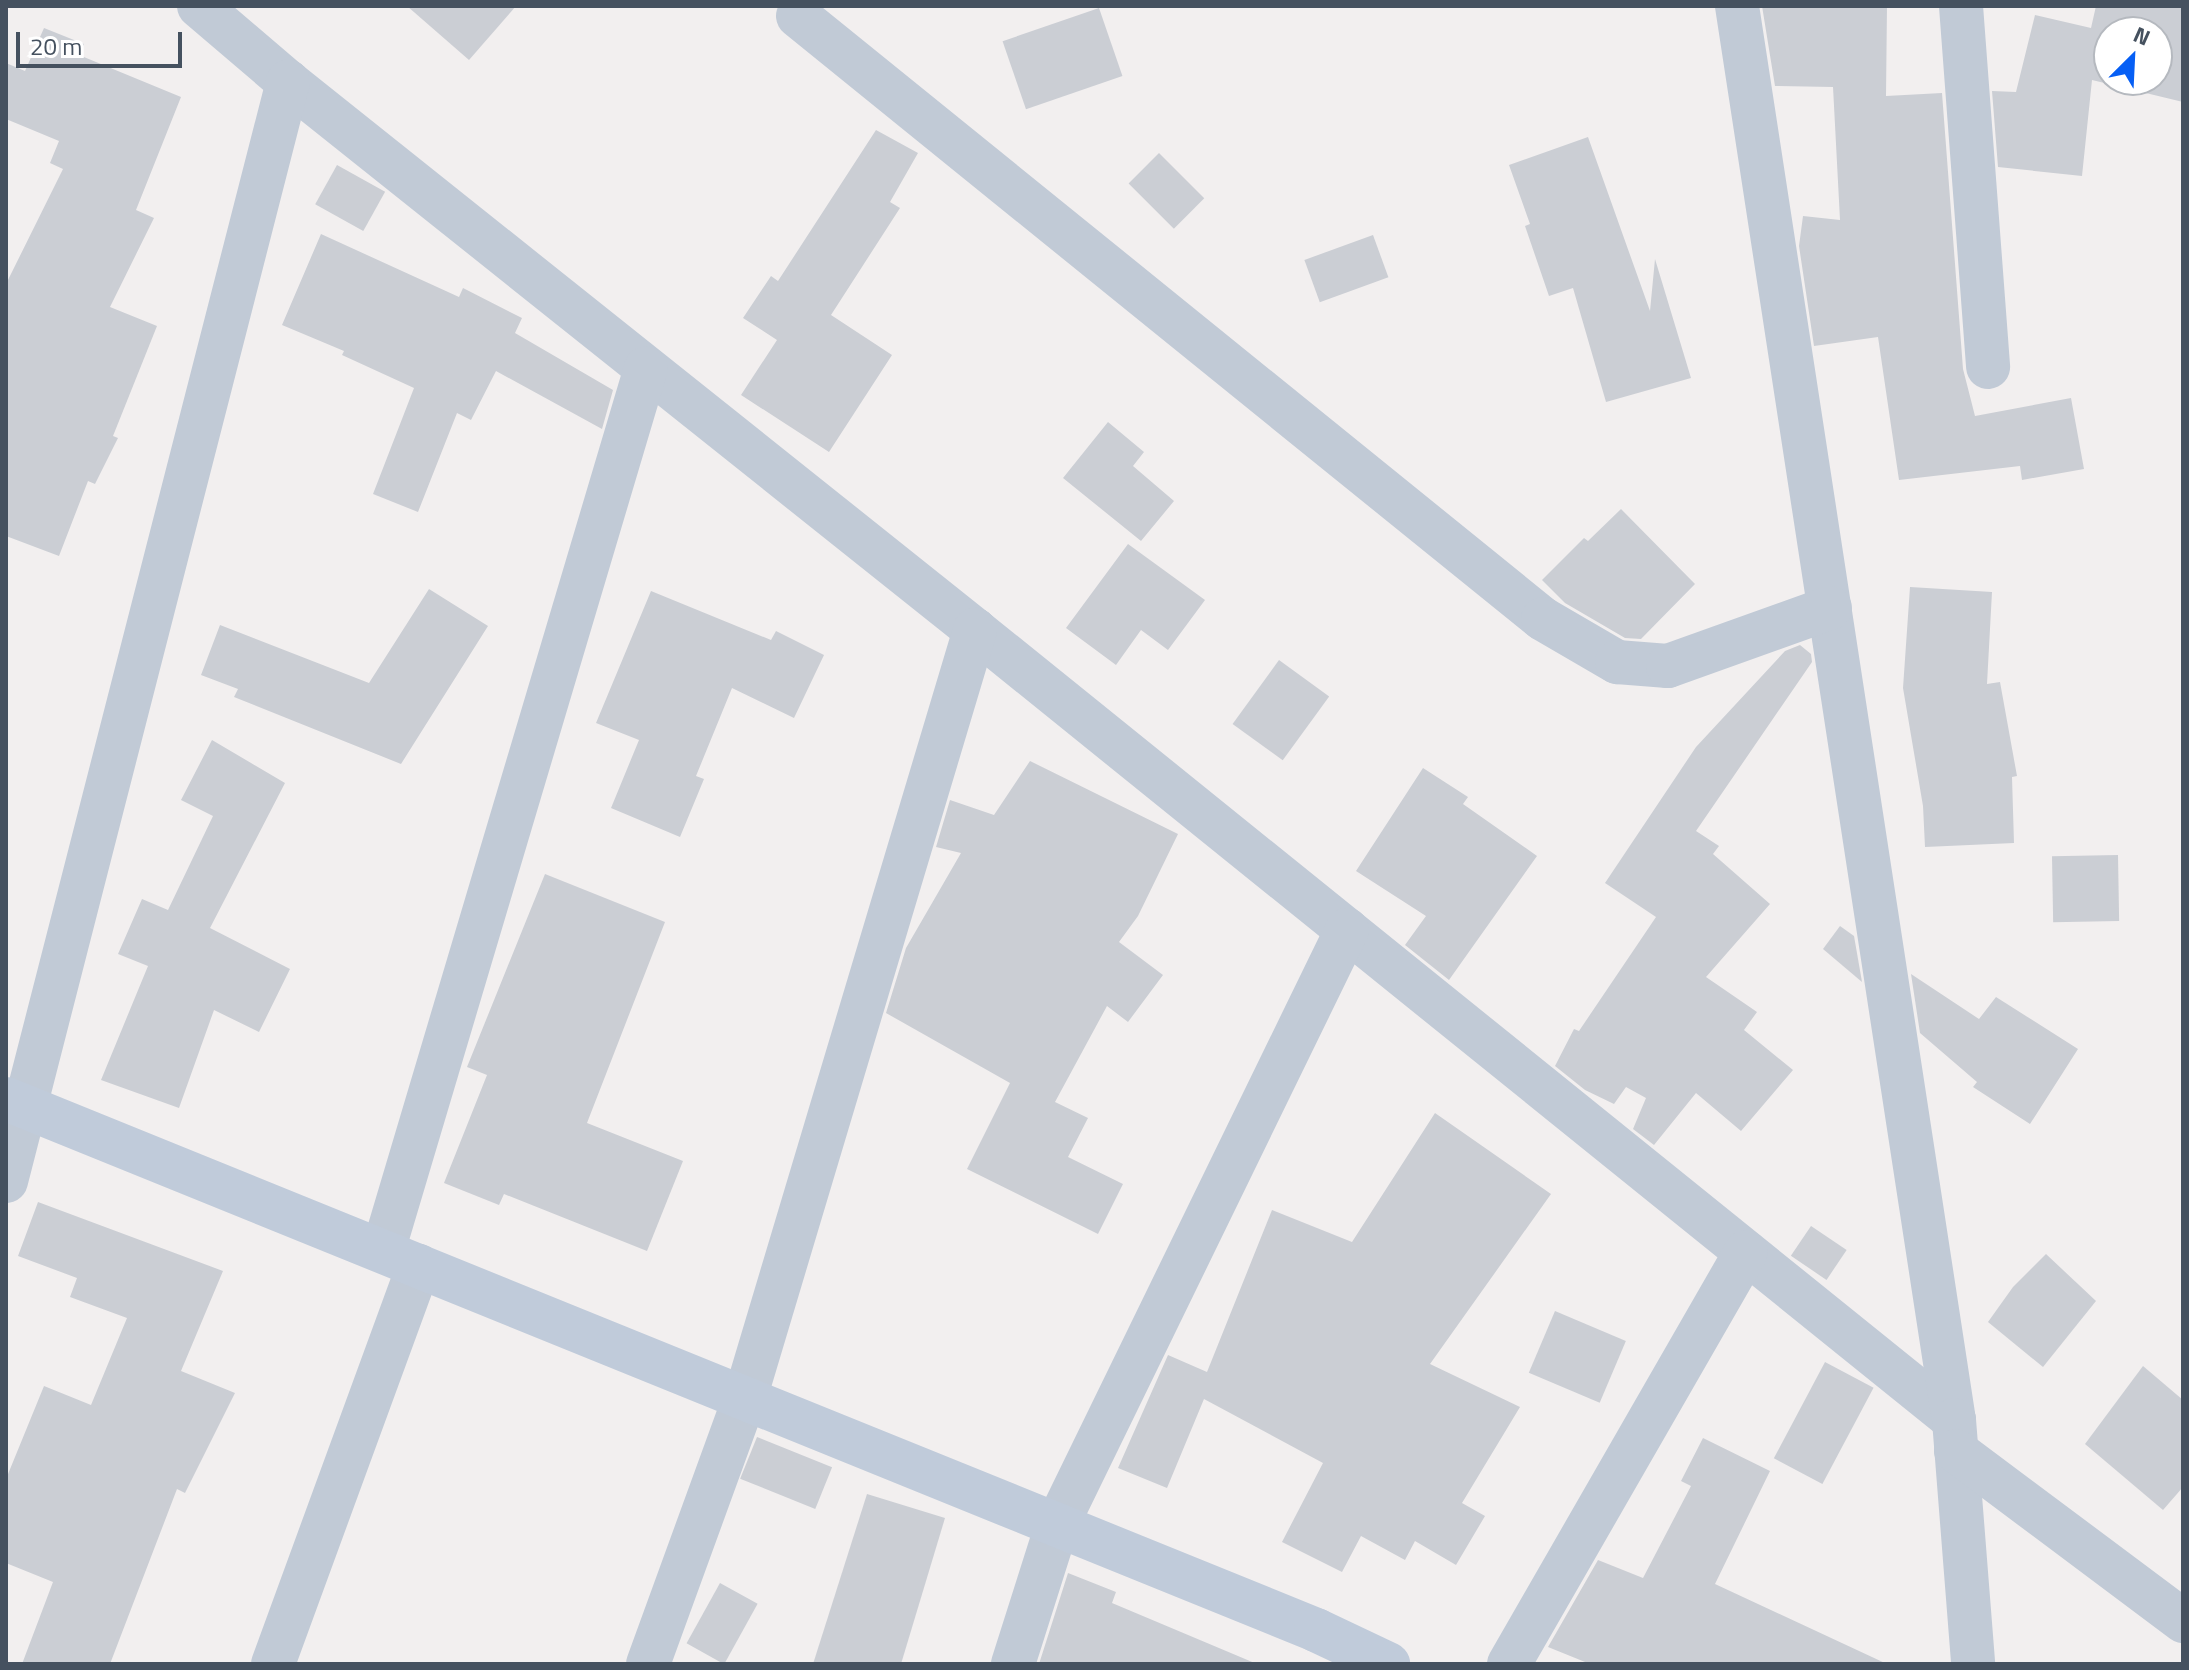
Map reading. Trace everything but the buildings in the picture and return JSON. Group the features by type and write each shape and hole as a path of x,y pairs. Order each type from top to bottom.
{"street":[{"path":"199,6 288,82 975,630 1746,1252 1955,1435 2183,1621"},
{"path":"1737,6 1955,1435 1973,1664"},
{"path":"1961,6 1988,367"},
{"path":"798,16 1543,619 1617,662 1668,666 1830,608"},
{"path":"6,1181 15,1103 288,82"},
{"path":"273,1664 401,1259 646,368"},
{"path":"648,1664 745,1398 975,630"},
{"path":"1013,1664 1057,1525 1347,930"},
{"path":"15,1103 1316,1630 1388,1664"},
{"path":"1509,1664 1746,1252"}]}
